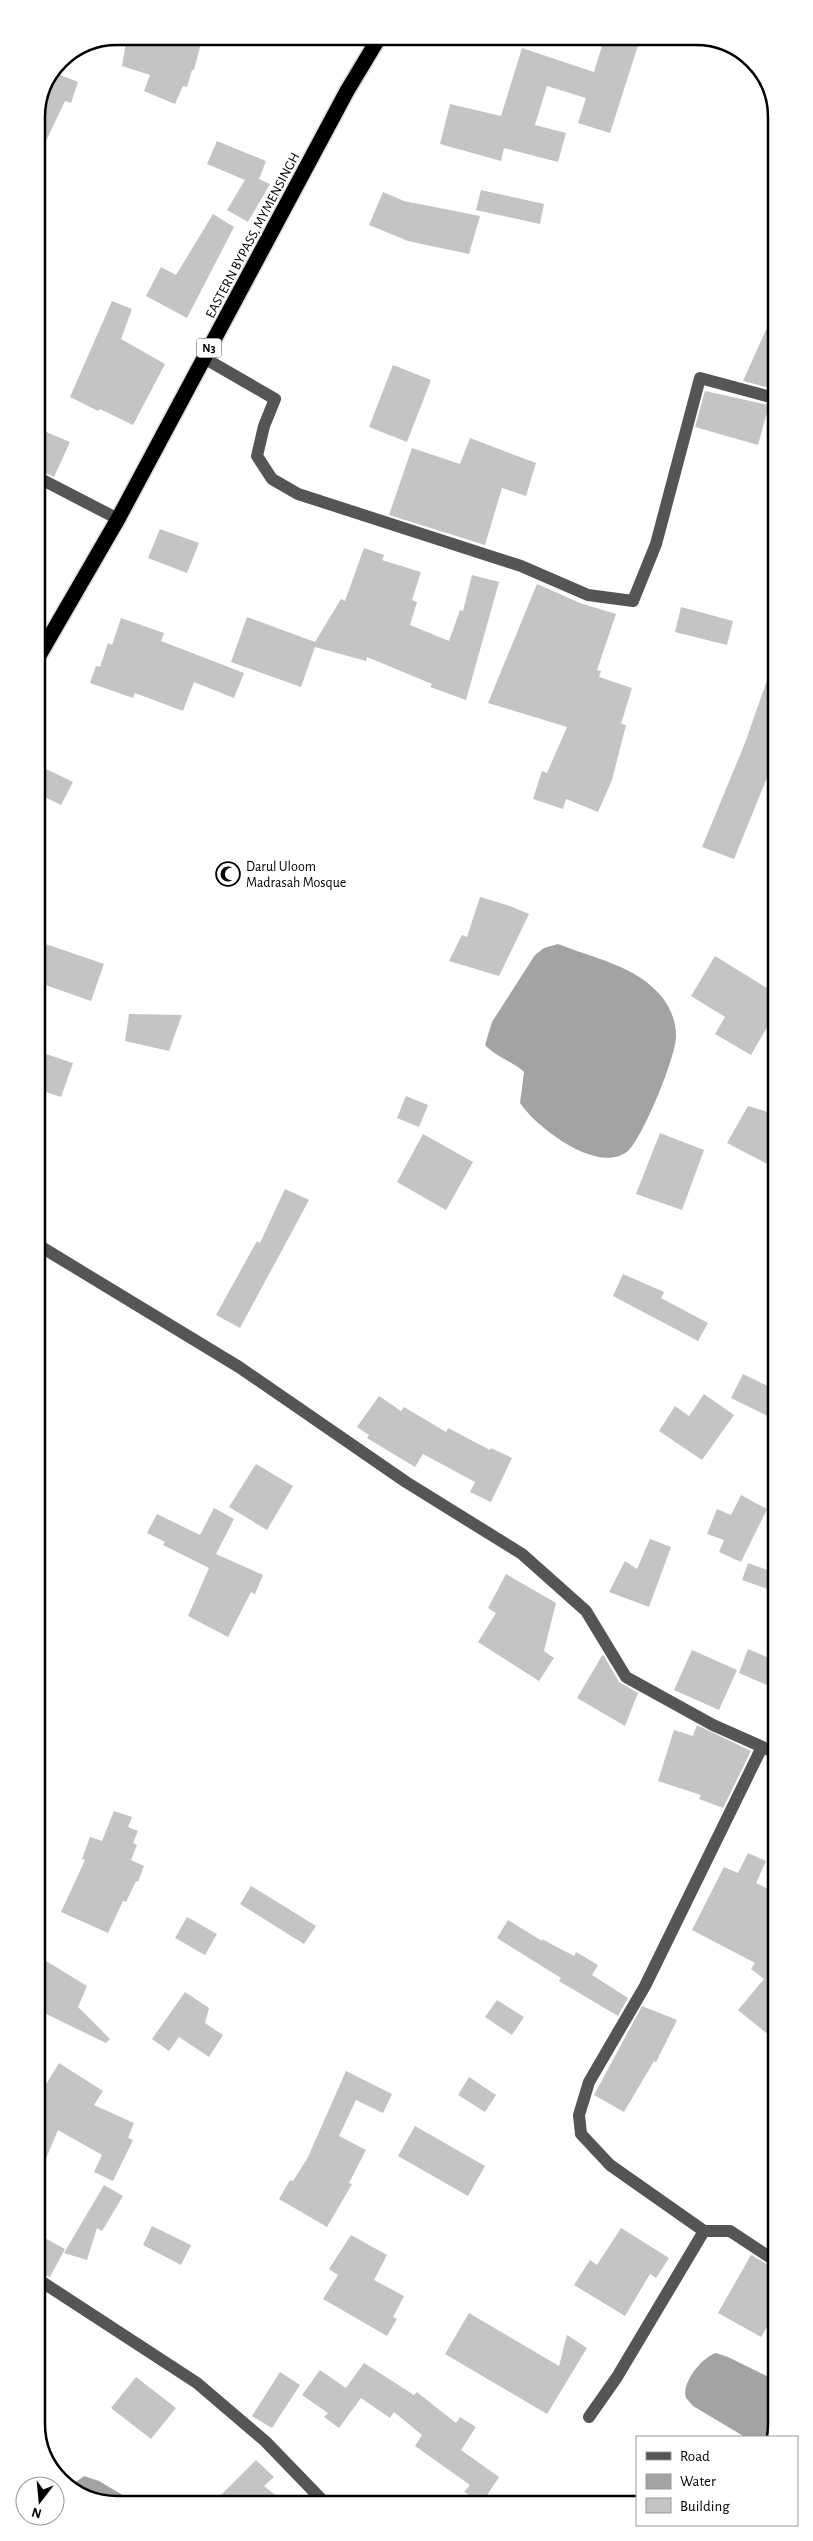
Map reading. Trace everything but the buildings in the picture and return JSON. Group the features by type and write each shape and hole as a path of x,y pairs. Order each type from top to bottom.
{"highway":[{"name":"EASTERN BYPASS, MYMENSINGH","path":"45,645 118,519 347,91 375,45"}],"street":[{"path":"204,358 275,399 264,426 257,456 272,479 278,483 307,497 521,566 588,595 633,601 656,544 700,378 768,396"},
{"path":"45,482 118,519"},
{"path":"45,1249 239,1368 406,1482 522,1554 586,1612 626,1677 713,1725 768,1749"},
{"path":"762,1746 646,1986 589,2082 579,2115 581,2134 610,2165 704,2231 730,2231 768,2257"},
{"path":"589,2417 617,2377 704,2231"},
{"path":"45,2284 197,2383 265,2441 318,2496"}],"water":[{"path":"558,944 614,964 640,978 652,986 662,997 674,1019 676,1030 675,1045 658,1095 635,1142 629,1150 617,1157 602,1157 586,1153 554,1136 528,1113 520,1103 524,1072 485,1045 492,1022 535,955 544,948"},
{"path":"716,2353 728,2357 768,2377 767,2436 743,2436 693,2406 686,2398 685,2392 690,2378 699,2365 710,2355"},
{"path":"84,2476 99,2481 124,2496 103,2495 75,2482"}],"place":[{"name":"Darul Uloom Madrasah Mosque","path":"228,874"}]}
